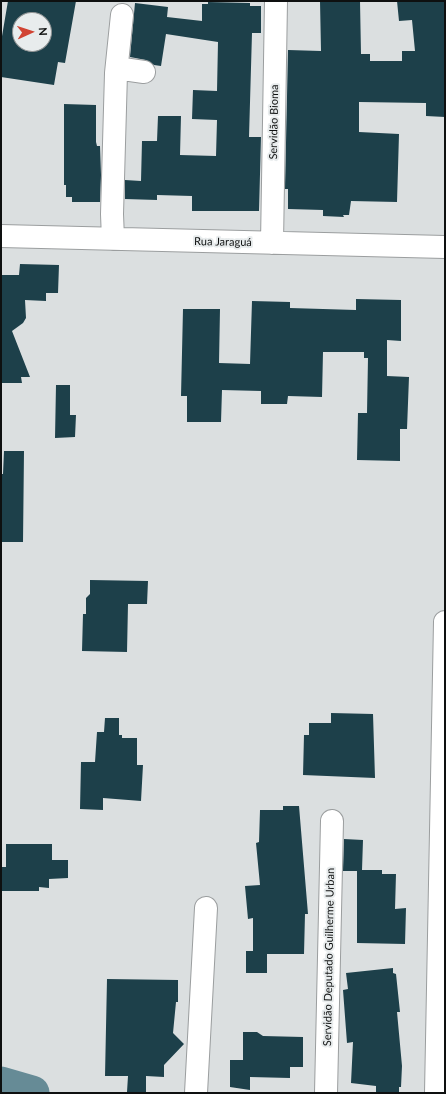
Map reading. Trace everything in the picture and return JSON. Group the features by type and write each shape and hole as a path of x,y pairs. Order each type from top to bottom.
{"street":[{"name":"Servidão Bioma","path":"272,243 276,1"},
{"path":"113,239 112,214 116,73 122,15"},
{"path":"116,73 123,69 144,72"},
{"name":"Rua Jaraguá","path":"1,236 445,247"},
{"path":"436,1093 445,622"},
{"name":"Servidão Deputado Guilherme Urban","path":"326,1093 332,821"},
{"path":"196,1093 206,908"}],"building":[{"path":"8,1 76,1 65,63 58,62 54,85 1,77 1,42"},
{"path":"320,1 360,1 361,54 370,54 370,61 402,61 402,51 415,51 412,20 399,21 397,1 445,1 445,117 426,116 426,103 359,102 359,132 399,134 397,202 351,201 349,215 343,215 344,217 323,216 323,210 288,209 288,189 285,189 288,50 321,51"},
{"path":"208,2 250,3 250,6 261,6 261,33 252,33 249,137 261,137 259,211 192,211 192,196 157,195 157,200 125,199 125,180 141,181 142,141 157,141 158,116 181,116 180,155 216,156 217,120 192,119 193,90 217,91 218,42 166,34 161,66 154,65 146,60 130,57 135,3 168,7 167,17 202,21 202,4 208,4"},
{"path":"64,104 96,105 96,142 97,146 100,146 100,202 72,202 72,197 66,197 66,185 64,185"},
{"path":"20,264 59,265 58,293 46,293 46,301 25,300 26,318 23,323 12,331 30,377 21,377 22,383 1,383 1,275 19,275"},
{"path":"356,299 401,300 401,341 387,340 387,376 409,377 407,429 400,429 400,461 357,460 358,413 367,413 368,358 364,358 364,352 323,352 322,397 288,396 287,404 261,404 261,391 222,390 221,422 187,422 187,396 181,396 183,309 220,309 219,363 250,364 252,301 290,302 290,308 356,310"},
{"path":"56,385 70,385 70,415 76,415 75,437 55,438"},
{"path":"4,451 24,451 23,542 1,542 1,474 3,474"},
{"path":"90,580 148,581 147,604 128,604 127,652 82,651 83,614 86,614 86,598 90,594"},
{"path":"331,713 373,714 375,778 303,775 304,735 309,735 309,723 331,723"},
{"path":"105,718 119,718 119,735 122,735 122,738 137,738 137,765 143,765 141,801 103,798 103,810 80,809 81,762 95,762 97,732 104,732"},
{"path":"283,806 299,806 308,914 305,914 304,954 267,954 267,973 246,973 246,951 253,951 253,918 248,919 245,886 260,885 256,843 259,842 260,810 283,810"},
{"path":"344,839 363,840 362,870 382,870 382,874 396,874 395,909 406,908 405,944 357,943 357,871 343,871"},
{"path":"6,844 52,844 52,860 68,860 68,878 49,879 49,888 39,887 39,891 1,891 1,867 6,867"},
{"path":"393,968 393,973 396,974 400,1012 397,1012 402,1066 401,1087 399,1087 399,1092 376,1093 376,1086 351,1083 353,1042 347,1043 343,990 348,989 346,973"},
{"path":"107,979 178,980 178,1002 176,1002 173,1033 184,1044 164,1065 164,1077 146,1076 146,1092 127,1092 128,1076 105,1076"},
{"path":"243,1032 257,1032 263,1036 303,1037 303,1067 290,1067 290,1078 250,1077 250,1090 230,1087 230,1060 243,1060"}],"waterway":[{"path":"1,1084 32,1093"}]}
